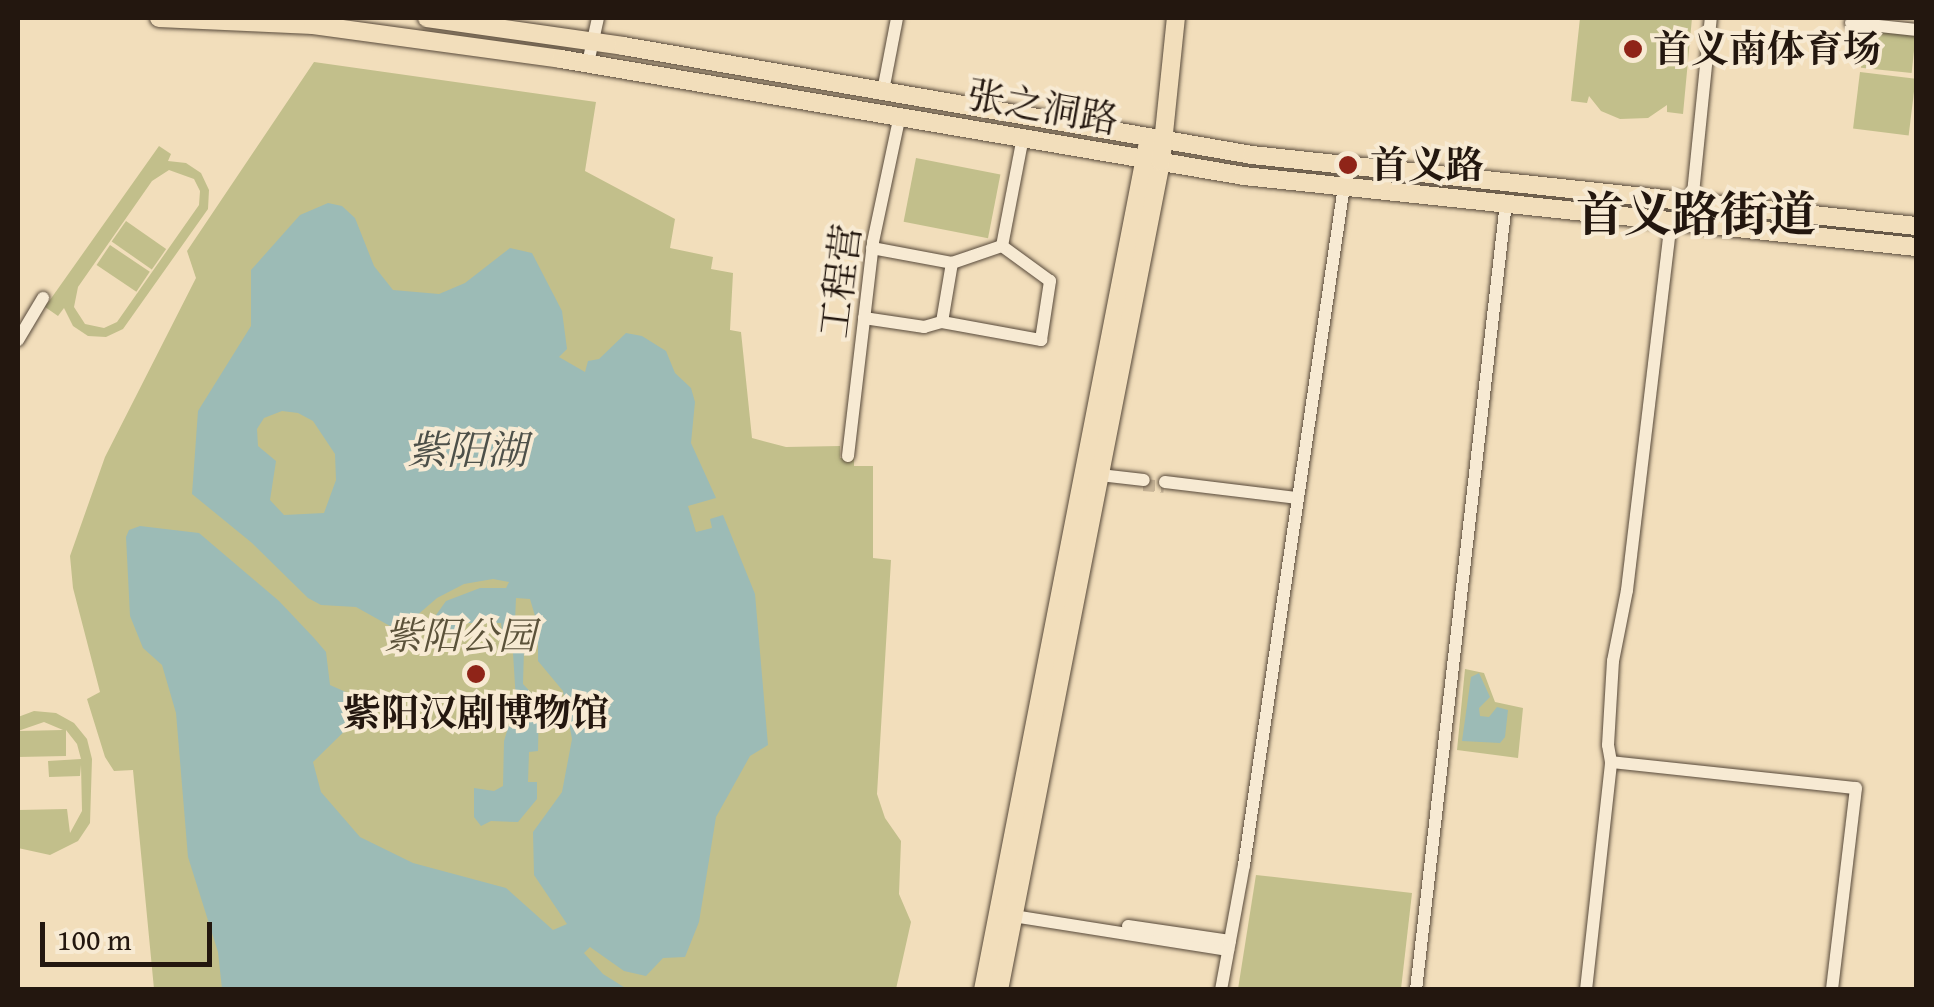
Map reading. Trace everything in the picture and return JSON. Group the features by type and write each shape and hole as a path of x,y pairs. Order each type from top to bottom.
{"main road":[{"name":"张之洞路","path":"160,18 298,21 588,63 1153,160 1344,186 1916,247"},
{"name":"张之洞路","path":"427,18 592,41 1270,157 1916,226"},
{"path":"1000,990 1008,911 1153,160 1176,18"},
{"path":"983,990 1008,911 1100,478 1153,160"}],"street":[{"path":"588,63 598,18"},
{"path":"883,91 896,18"},
{"path":"1586,990 1611,762 1608,744 1613,661 1628,590 1680,222 1692,203 1712,18"},
{"path":"1851,23 1916,30"},
{"name":"工程营","path":"848,456 872,248 900,114"},
{"path":"1002,246 1023,137"},
{"path":"1221,990 1344,186"},
{"path":"1416,990 1506,203"},
{"path":"872,248 952,263 1002,246"},
{"path":"864,318 924,327 942,322 1042,340 1050,281 1002,246"},
{"path":"942,322 952,263"},
{"path":"18,340 43,298"},
{"path":"1100,478 1144,482"},
{"path":"1164,485 1298,499"},
{"path":"1611,762 1856,788 1832,990"},
{"path":"1008,911 1229,946"}],"green space":[{"name":"首义南体育场","path":"1580,18 1692,18 1683,114 1667,112 1667,105 1648,118 1620,119 1601,111 1589,96 1587,103 1571,101"},
{"path":"1865,29 1916,34 1912,73 1861,68"},
{"name":"紫阳公园","path":"314,62 596,102 585,171 675,219 670,248 713,257 711,269 733,273 730,330 741,332 752,438 786,447 840,446 840,458 854,458 854,466 873,466 873,558 891,560 877,794 885,818 901,841 899,894 911,922 896,989 154,989 133,770 114,771 105,757 87,699 100,692 73,588 70,556 105,457 196,278 187,251"},
{"path":"1860,72 1916,79 1909,135 1853,129"},
{"path":"159,146 171,154 168,161 186,163 201,173 209,190 208,209 123,329 106,337 88,336 73,326 64,308 58,316 45,307","holes":["169,170 194,179 200,191 199,205 117,322 104,328 85,324 74,307 78,287 152,181"]},
{"path":"916,158 1000,174 988,238 904,222"},
{"path":"126,221 166,249 152,270 112,241"},
{"path":"110,245 150,272 136,292 97,265"},
{"path":"1465,669 1484,673 1495,702 1523,708 1518,758 1457,750"},
{"path":"34,711 56,713 74,723 87,739 92,759 90,823 78,841 50,855 18,848 19,810 67,809 70,833 82,811 81,765 80,776 49,777 48,761 81,759 77,744 66,730 66,756 18,757 18,717","holes":["44,722 63,730 18,731"]},
{"path":"1256,875 1412,893 1401,989 1238,989"}],"water":[{"name":"紫阳湖","path":"328,203 342,206 355,218 374,266 393,290 439,294 465,283 510,248 532,253 562,311 567,349 559,357 585,372 588,361 599,359 626,333 642,336 666,351 675,373 691,388 695,402 691,443 716,498 688,506 696,532 712,528 710,519 723,515 755,594 768,745 750,756 716,817 699,922 685,957 663,958 646,976 624,971 590,947 584,953 603,974 627,989 222,989 218,952 188,857 176,713 162,665 143,648 130,616 126,537 129,530 140,526 199,533 279,601 314,638 326,652 330,685 366,701 361,715 313,762 321,792 360,837 413,863 506,888 553,930 567,924 534,875 533,832 562,792 572,739 563,691 538,661 538,626 530,599 516,598 514,644 524,649 523,684 539,701 538,751 529,752 528,782 537,782 537,799 518,822 491,821 481,826 474,817 474,788 494,791 503,786 504,741 516,701 513,653 504,646 501,623 458,623 457,633 442,633 436,615 446,601 480,588 506,588 509,582 493,579 464,584 437,598 407,624 390,626 356,607 321,605 308,598 252,543 192,494 198,411 251,326 251,270 300,215","holes":["282,411 298,413 313,421 335,454 336,480 324,513 284,515 270,500 276,461 258,446 257,429 264,418"]},
{"path":"1479,673 1490,697 1479,708 1480,716 1489,717 1497,707 1508,710 1505,737 1500,743 1462,741 1471,677"}],"tunnel":[{"path":"1143,485 1164,487"}],"place":[{"name":"首义南体育场","path":"1633,49"},
{"name":"首义路","path":"1348,165"},
{"name":"紫阳汉剧博物馆","path":"476,674"}],"district":[{"name":"首义路街道","path":"1696,214"}]}
